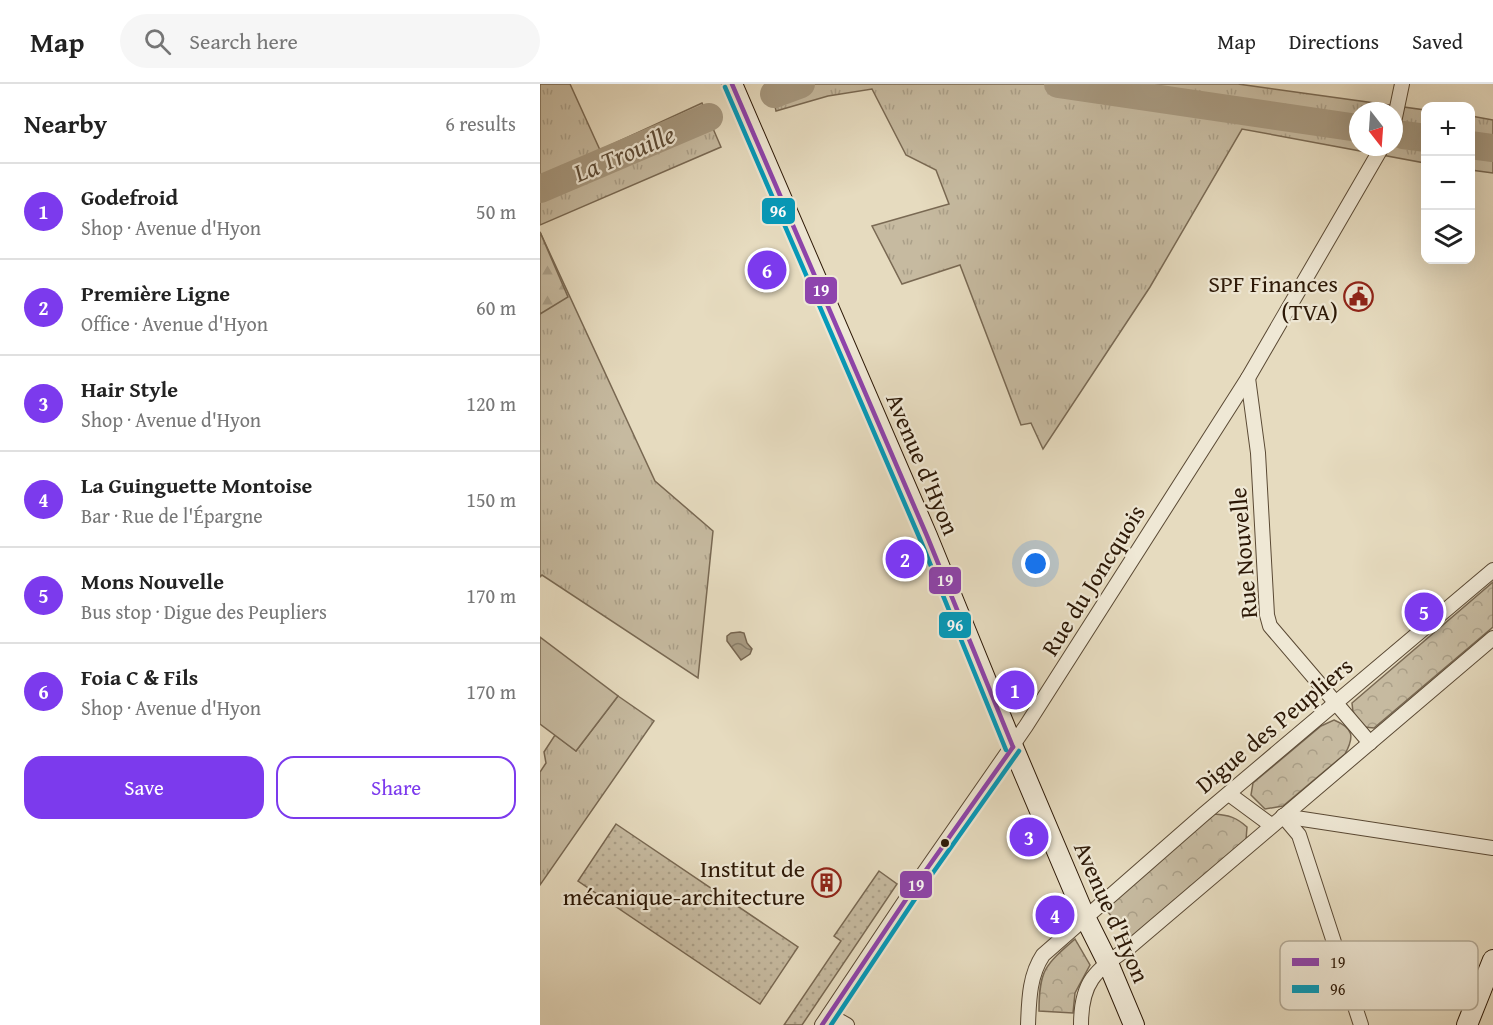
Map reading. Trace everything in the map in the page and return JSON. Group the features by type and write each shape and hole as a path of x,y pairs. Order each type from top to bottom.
{"street":[{"name":"Avenue d'Hyon","path":"732,84 927,536 1085,917 1108,963 1134,1025"},
{"path":"1398,102 1402,84"},
{"name":"Rue du Joncquois","path":"825,1020 919,880 1013,747 1248,378 1377,156"},
{"name":"Rue Nouvelle","path":"1248,378 1258,453 1267,615 1270,626 1370,743"},
{"name":"Digue des Peupliers","path":"1028,1025 1029,1000 1036,966 1043,955 1195,822 1493,570"},
{"path":"1081,1025 1085,990 1093,976 1493,638"},
{"path":"1229,794 1271,825"},
{"path":"1283,816 1493,848"},
{"path":"1283,816 1299,835 1334,941"},
{"path":"1478,998 1493,960"},
{"path":"1356,1010 1361,1025"},
{"path":"1467,1025 1473,1010"},
{"path":"825,1020 848,1025"}],"green space":[{"path":"540,84 570,84 600,150 702,103 721,147 540,225"},
{"path":"766,84 1238,84 1367,102 1349,102 1349,149 1242,129 1150,287 1043,449 1031,423 1021,425 960,265 902,284 872,226 949,204 936,170 906,155 872,89 828,96 776,111"},
{"path":"1403,107 1421,109 1421,162 1387,156 1403,156"},
{"path":"1475,117 1493,120 1493,173 1475,171"},
{"path":"540,232 655,481 713,531 698,678 542,575 540,577"},
{"path":"540,232 568,297 540,314"},
{"path":"1493,582 1493,627 1374,728 1364,727 1353,712 1352,703"},
{"path":"540,637 618,696 576,751 540,724"},
{"path":"618,696 654,721 540,885 540,772 546,763 544,752 555,735 576,751"},
{"path":"1334,720 1345,726 1350,733 1350,742 1345,754 1283,806 1265,809 1251,795 1253,783 1321,726"},
{"path":"1214,814 1232,817 1247,827 1246,840 1129,939 1105,908"},
{"path":"616,824 798,947 760,1004 578,881"},
{"path":"879,871 897,884 802,1025 784,1025 841,941 834,936"},
{"path":"1075,939 1090,965 1075,993 1073,1013 1039,1011 1040,986 1046,969 1050,962"}],"water":[{"path":"731,633 744,633 752,649 750,654 741,660 727,641 727,636"}],"waterway":[{"name":"La Trouille","path":"774,94 801,84"},
{"name":"La Trouille","path":"1058,84 1349,127"},
{"name":"La Trouille","path":"540,189 709,117"},
{"name":"La Trouille","path":"1403,135 1421,137"},
{"name":"La Trouille","path":"1475,146 1493,148"}],"transit line":[{"name":"19","path":"732,84 927,536 1013,747"},
{"name":"96","path":"725,87 920,539 1006,750"},
{"name":"19","path":"822,1025 919,880 1013,747"},
{"name":"96","path":"831,1025 925,884 1019,751"}],"place":[{"name":"Foia C & Fils","path":"767,270"},
{"name":"SPF Finances (TVA)","path":"1359,297"},
{"name":"Première Ligne","path":"905,559"},
{"name":"Mons Nouvelle","path":"1424,612"},
{"name":"Godefroid","path":"1015,690"},
{"name":"Hair Style","path":"1029,837"},
{"name":"Institut de mécanique-architecture","path":"826,882"},
{"name":"La Guinguette Montoise","path":"1055,915"}]}
